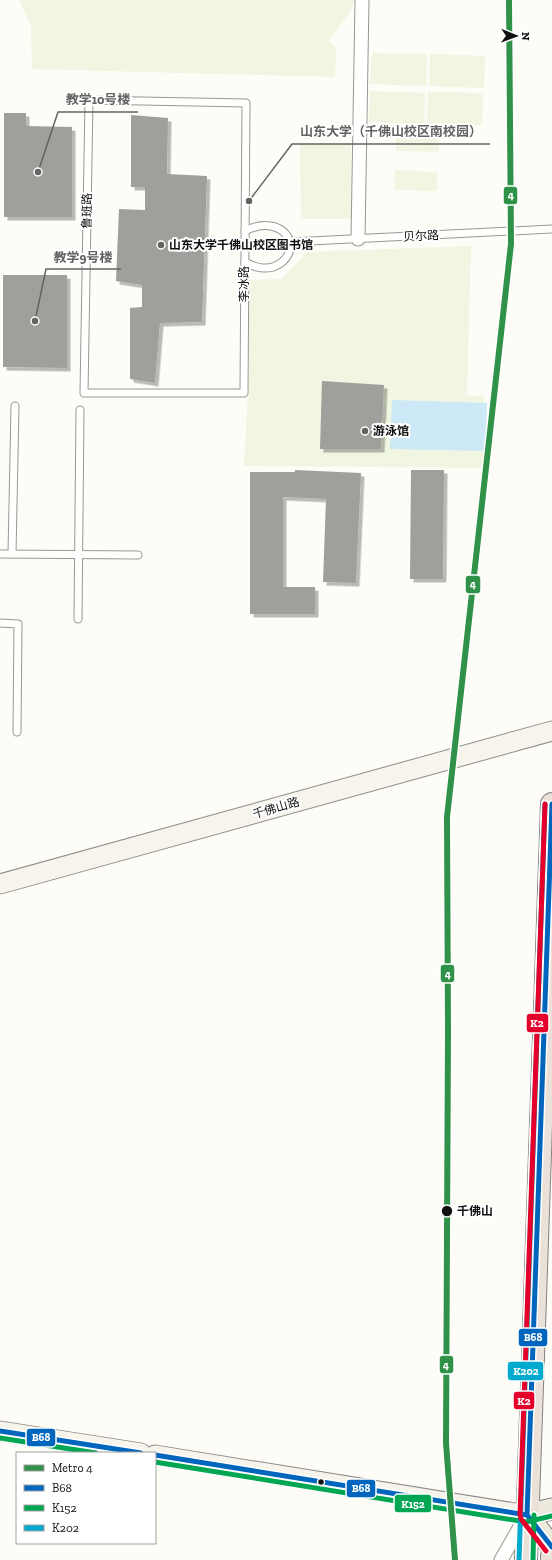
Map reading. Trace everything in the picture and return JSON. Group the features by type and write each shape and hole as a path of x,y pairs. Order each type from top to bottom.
{"highway":[{"path":"526,1560 552,804"}],"main road":[{"name":"千佛山路","path":"0,884 552,731"},
{"path":"0,1431 135,1452"},
{"path":"156,1455 527,1515 552,1509"},
{"path":"527,1515 552,1547"}],"street":[{"path":"358,239 362,0"},
{"path":"501,1560 527,1515"}],"lane":[{"name":"李冰路","path":"89,100 246,103 244,393"},
{"name":"鲁班路","path":"89,100 84,393 244,393"},
{"path":"244,231 253,226 274,226 282,231 290,242 288,255 283,262 274,267 253,267 245,262"},
{"name":"贝尔路","path":"290,242 552,229"},
{"path":"12,554 15,406"},
{"path":"78,619 80,410"},
{"path":"0,554 138,555"},
{"path":"0,623 18,624 17,732"}],"green space":[{"path":"19,0 354,0 350,12 329,41 336,47 335,77 32,69 31,25"},
{"path":"372,53 427,54 426,86 370,84"},
{"path":"430,54 485,56 484,88 429,86"},
{"path":"370,91 425,93 424,124 369,122"},
{"path":"428,92 483,93 482,125 427,123"},
{"path":"396,131 439,133 439,152 396,151"},
{"path":"300,144 351,144 351,219 301,219"},
{"path":"395,170 437,172 437,191 394,190"},
{"path":"471,246 467,395 484,396 483,468 244,466 249,376 248,280 282,279 307,252"}],"water":[{"path":"392,400 487,403 486,451 390,449"}],"building":[{"path":"4,113 26,113 26,126 72,127 72,217 4,217"},
{"name":"山东大学千佛山校区图书馆","path":"131,115 168,118 167,174 207,176 202,322 160,323 155,383 130,379 130,308 142,307 142,285 116,281 119,209 145,210 145,187 131,187"},
{"path":"3,275 67,275 67,368 3,367"},
{"path":"322,381 384,385 381,449 320,449"},
{"path":"295,470 361,473 356,583 323,582 326,499 283,497 283,587 315,587 315,614 250,614 250,472 295,472"},
{"path":"411,470 444,470 443,579 410,579"}],"metro line":[{"name":"4","path":"455,1560 446,1443 448,1030 447,817 511,244 509,0"}],"transit line":[{"name":"K202","path":"519,1560 545,804"},
{"name":"K2","path":"545,804 520,1515 521,1519 546,1551"},
{"name":"B68","path":"527,1515 552,804"},
{"name":"B68","path":"0,1431 135,1452"},
{"name":"K152","path":"0,1438 90,1452"},
{"name":"B68","path":"156,1455 527,1515 552,1547"},
{"name":"K152","path":"156,1462 526,1522 552,1516"},
{"name":"K152","path":"533,1560 534,1515"}],"place":[{"name":"教学10号楼","path":"38,172"},
{"name":"山东大学（千佛山校区南校园）","path":"249,201"},
{"name":"山东大学千佛山校区图书馆","path":"161,245"},
{"name":"教学9号楼","path":"35,321"},
{"name":"游泳馆","path":"365,431"},
{"name":"千佛山","path":"447,1211"}]}
